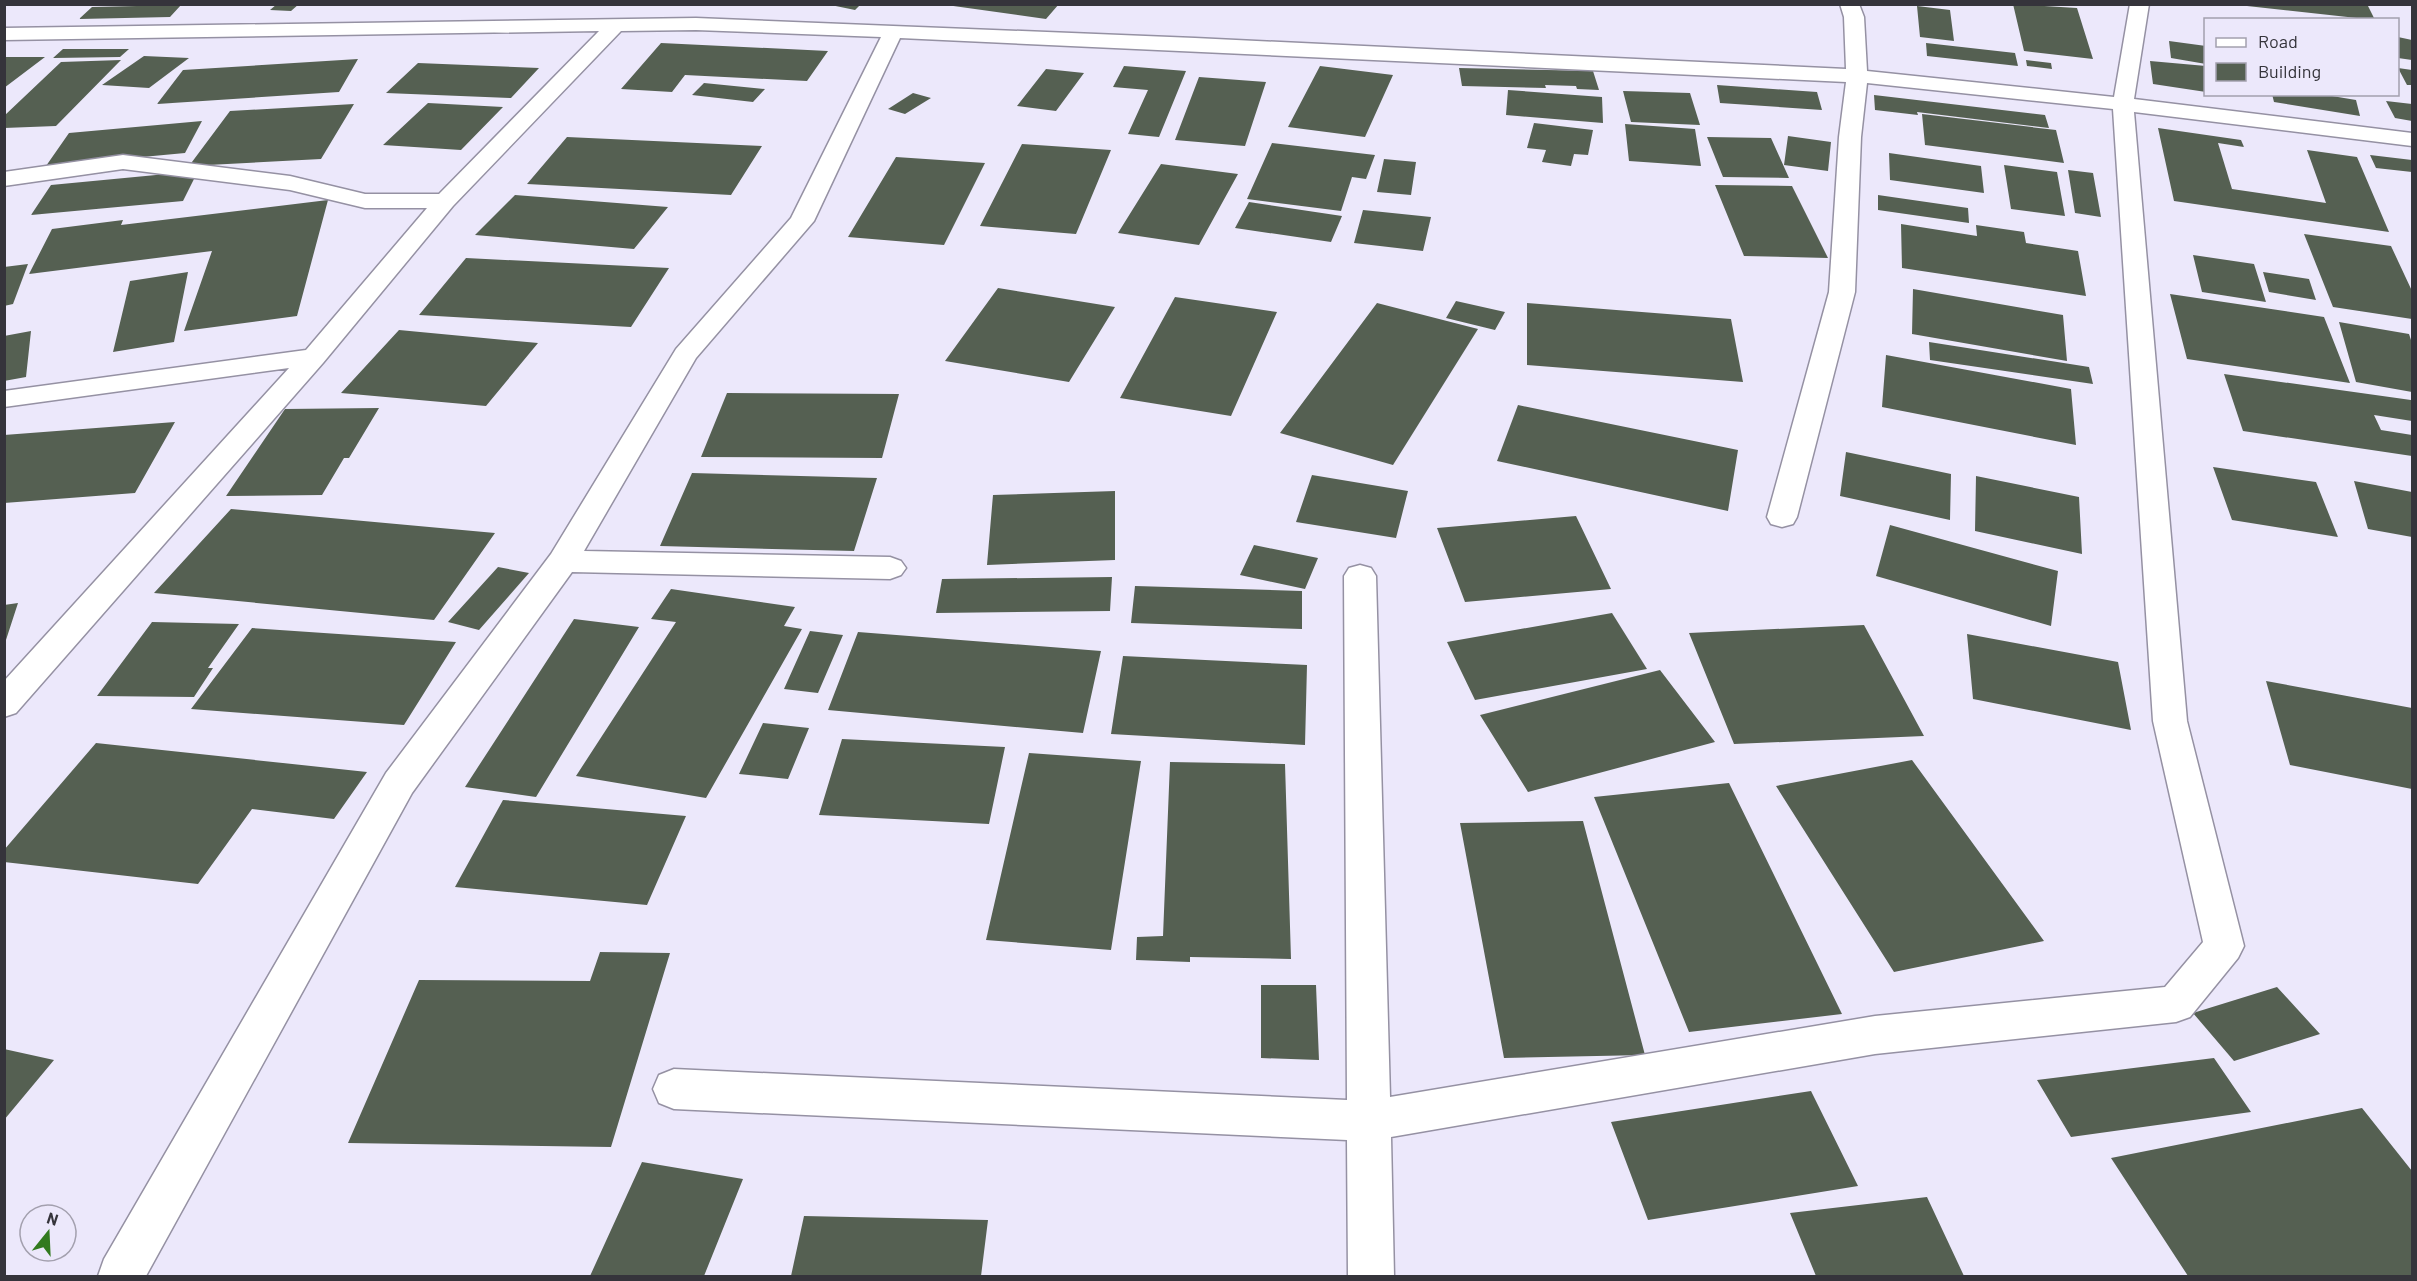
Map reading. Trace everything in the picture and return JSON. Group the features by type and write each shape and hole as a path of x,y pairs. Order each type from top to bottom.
{"street":[{"path":"696,24 715,4"},
{"path":"1782,516 1842,292 1850,137 1857,76 1854,17 1849,4"},
{"path":"674,1089 1367,1121 1875,1035 2176,1004 2224,946 2170,721 2123,104 2140,4"},
{"path":"4,34 696,24 1541,59 1857,76 2123,104 2412,139"},
{"path":"4,704 314,357 445,201 615,26"},
{"path":"121,1276 399,783 563,561 686,355 802,220 894,31"},
{"path":"4,178 123,162 290,183 365,201 445,201"},
{"path":"4,399 314,357"},
{"path":"563,561 890,568"},
{"path":"1360,576 1371,1276"}],"building":[{"path":"277,4 299,4 291,11 270,10"},
{"path":"826,4 861,4 855,10"},
{"path":"939,4 1059,4 1046,19"},
{"path":"2013,4 2077,8 2093,59 2024,51"},
{"path":"2247,4 2367,4 2374,18 2357,18 2247,6"},
{"path":"181,5 170,17 79,19 92,7"},
{"path":"1917,6 1950,10 1954,41 1920,37"},
{"path":"2399,37 2412,40 2412,60 2399,58"},
{"path":"2169,41 2204,46 2204,64 2171,58"},
{"path":"661,43 828,51 807,81 685,75 672,92 621,89"},
{"path":"1926,43 2015,53 2018,66 1927,56"},
{"path":"63,49 129,49 120,57 53,58"},
{"path":"144,56 189,58 149,88 102,85"},
{"path":"4,57 45,57 4,88"},
{"path":"358,59 339,92 157,104 183,70"},
{"path":"121,60 56,126 4,128 4,116 61,62"},
{"path":"2026,60 2051,63 2052,69 2027,66"},
{"path":"2150,61 2204,66 2204,92 2153,84"},
{"path":"418,63 539,68 511,98 386,93"},
{"path":"1124,66 1186,71 1159,137 1128,134 1148,90 1113,87"},
{"path":"1320,66 1393,75 1365,137 1288,127"},
{"path":"1459,68 1593,71 1599,90 1577,89 1576,86 1545,85 1546,88 1462,86"},
{"path":"2399,68 2412,70 2412,85 2407,85"},
{"path":"1046,69 1084,73 1056,111 1017,106"},
{"path":"1199,77 1266,82 1245,146 1175,140"},
{"path":"704,83 765,89 753,102 692,95"},
{"path":"1717,85 1817,92 1822,110 1720,103"},
{"path":"1508,90 1602,97 1603,123 1506,115"},
{"path":"1623,91 1690,93 1700,125 1631,122"},
{"path":"913,93 931,98 905,114 888,109"},
{"path":"1874,95 2045,115 2049,128 1917,112 1918,115 1875,110"},
{"path":"2272,96 2332,96 2356,100 2360,116 2274,102"},
{"path":"2386,101 2412,104 2412,121 2395,118"},
{"path":"428,103 503,107 461,150 383,145"},
{"path":"354,104 321,159 189,166 230,111"},
{"path":"1922,114 2056,130 2064,163 1925,145"},
{"path":"202,121 185,153 46,166 69,133"},
{"path":"1534,123 1593,130 1588,155 1574,154 1571,166 1542,162 1546,150 1527,148"},
{"path":"1625,124 1695,129 1701,166 1629,161"},
{"path":"2158,128 2241,140 2244,147 2218,143 2232,189 2326,203 2307,150 2357,157 2389,232 2174,201"},
{"path":"1788,136 1831,142 1828,171 1784,165"},
{"path":"567,137 762,146 731,195 527,184"},
{"path":"1707,137 1771,138 1789,178 1723,177"},
{"path":"1272,143 1375,155 1366,179 1352,177 1341,211 1247,199"},
{"path":"1022,144 1111,150 1076,234 980,226"},
{"path":"1889,153 1981,166 1984,193 1890,180"},
{"path":"2370,155 2412,160 2412,172 2376,168"},
{"path":"896,157 985,163 944,245 848,237"},
{"path":"1384,159 1416,162 1411,195 1377,192"},
{"path":"1161,164 1238,174 1199,245 1118,233"},
{"path":"2004,165 2057,172 2065,216 2011,209"},
{"path":"2068,170 2093,173 2101,217 2075,213"},
{"path":"198,171 183,201 31,215 51,185"},
{"path":"1715,185 1792,186 1828,258 1744,256"},
{"path":"515,195 668,207 634,249 475,235"},
{"path":"1878,195 1968,208 1969,223 1878,210"},
{"path":"328,200 297,316 184,331 212,251 29,274 52,229 123,220 121,225"},
{"path":"1249,202 1342,216 1331,242 1235,228"},
{"path":"1363,210 1431,217 1423,251 1354,243"},
{"path":"1901,224 1977,236 1976,225 2024,232 2026,243 2078,251 2086,296 1902,268"},
{"path":"2304,234 2391,246 2412,291 2412,319 2333,307"},
{"path":"2193,255 2254,264 2266,302 2202,292"},
{"path":"466,258 669,268 631,327 419,315"},
{"path":"28,264 13,304 4,306 4,267"},
{"path":"188,272 174,342 113,352 130,281"},
{"path":"2263,272 2309,279 2316,300 2269,292"},
{"path":"998,288 1115,307 1069,382 945,361"},
{"path":"1913,289 2063,315 2067,361 1912,334"},
{"path":"2170,294 2324,317 2350,383 2187,359"},
{"path":"1175,297 1277,312 1231,416 1120,398"},
{"path":"1456,301 1505,312 1495,330 1446,318"},
{"path":"1377,303 1478,329 1393,465 1280,433"},
{"path":"1527,303 1731,319 1743,382 1527,365"},
{"path":"2339,322 2409,334 2412,343 2412,392 2356,382"},
{"path":"399,330 538,343 486,406 341,393"},
{"path":"31,331 26,377 4,381 4,336"},
{"path":"1929,342 2089,367 2093,384 1930,360"},
{"path":"1886,355 2071,389 2076,445 1882,407"},
{"path":"2224,374 2411,400 2412,421 2374,415 2381,430 2412,435 2412,456 2243,431"},
{"path":"727,393 899,394 882,458 701,457"},
{"path":"1518,405 1738,450 1728,511 1497,461"},
{"path":"379,408 349,458 344,458 322,495 226,496 285,409"},
{"path":"175,422 135,493 4,503 4,435"},
{"path":"1846,452 1951,474 1950,520 1840,496"},
{"path":"2213,467 2316,482 2338,537 2232,520"},
{"path":"692,473 877,478 854,551 660,546"},
{"path":"1312,475 1408,491 1396,538 1296,522"},
{"path":"1976,476 2079,497 2082,554 1975,531"},
{"path":"2354,481 2412,492 2412,537 2368,529"},
{"path":"1115,491 1115,560 987,565 993,495"},
{"path":"231,509 495,533 434,620 154,593"},
{"path":"1576,516 1611,589 1465,602 1437,528"},
{"path":"1890,525 2058,571 2051,626 1876,576"},
{"path":"1254,545 1318,558 1305,589 1240,575"},
{"path":"498,567 529,573 479,630 448,622"},
{"path":"1112,577 1110,611 936,613 942,579"},
{"path":"1135,586 1302,591 1302,629 1131,623"},
{"path":"671,589 795,607 784,626 802,629 706,798 576,776 676,622 651,619"},
{"path":"18,603 5,643 4,643 4,605"},
{"path":"1612,613 1647,669 1475,700 1447,642"},
{"path":"574,619 639,627 536,797 465,787"},
{"path":"152,622 239,624 208,668 213,668 194,697 97,696"},
{"path":"1864,625 1924,736 1734,744 1689,633"},
{"path":"252,628 456,642 404,725 191,709"},
{"path":"810,631 843,635 818,693 784,689"},
{"path":"858,632 1101,651 1083,733 828,710"},
{"path":"1967,634 2118,662 2131,730 1973,699"},
{"path":"1123,656 1307,665 1305,745 1111,734"},
{"path":"1660,670 1715,742 1528,792 1480,715"},
{"path":"2266,681 2412,708 2412,789 2290,765"},
{"path":"763,723 809,728 788,779 739,774"},
{"path":"842,739 1005,747 989,824 819,815"},
{"path":"96,743 367,772 334,819 252,809 198,884 4,862 4,850"},
{"path":"1029,753 1141,761 1111,950 986,940"},
{"path":"1912,760 2044,941 1894,972 1776,786"},
{"path":"1170,762 1285,764 1291,959 1190,957 1190,962 1136,960 1137,937 1163,936"},
{"path":"1729,783 1842,1014 1689,1032 1594,797"},
{"path":"503,800 686,816 647,905 455,887"},
{"path":"1583,821 1645,1055 1504,1058 1460,823"},
{"path":"600,952 670,953 611,1147 348,1143 419,980 590,981"},
{"path":"1261,985 1316,985 1319,1060 1261,1058"},
{"path":"2277,987 2320,1034 2234,1061 2193,1013"},
{"path":"4,1049 54,1060 4,1120"},
{"path":"2214,1058 2251,1112 2071,1137 2037,1080"},
{"path":"1811,1091 1858,1186 1648,1220 1611,1122"},
{"path":"2362,1108 2412,1171 2412,1276 2188,1276 2111,1158"},
{"path":"642,1162 743,1179 704,1276 590,1276"},
{"path":"1927,1197 1964,1276 1816,1276 1790,1213"},
{"path":"804,1216 988,1220 981,1276 791,1276"}]}
